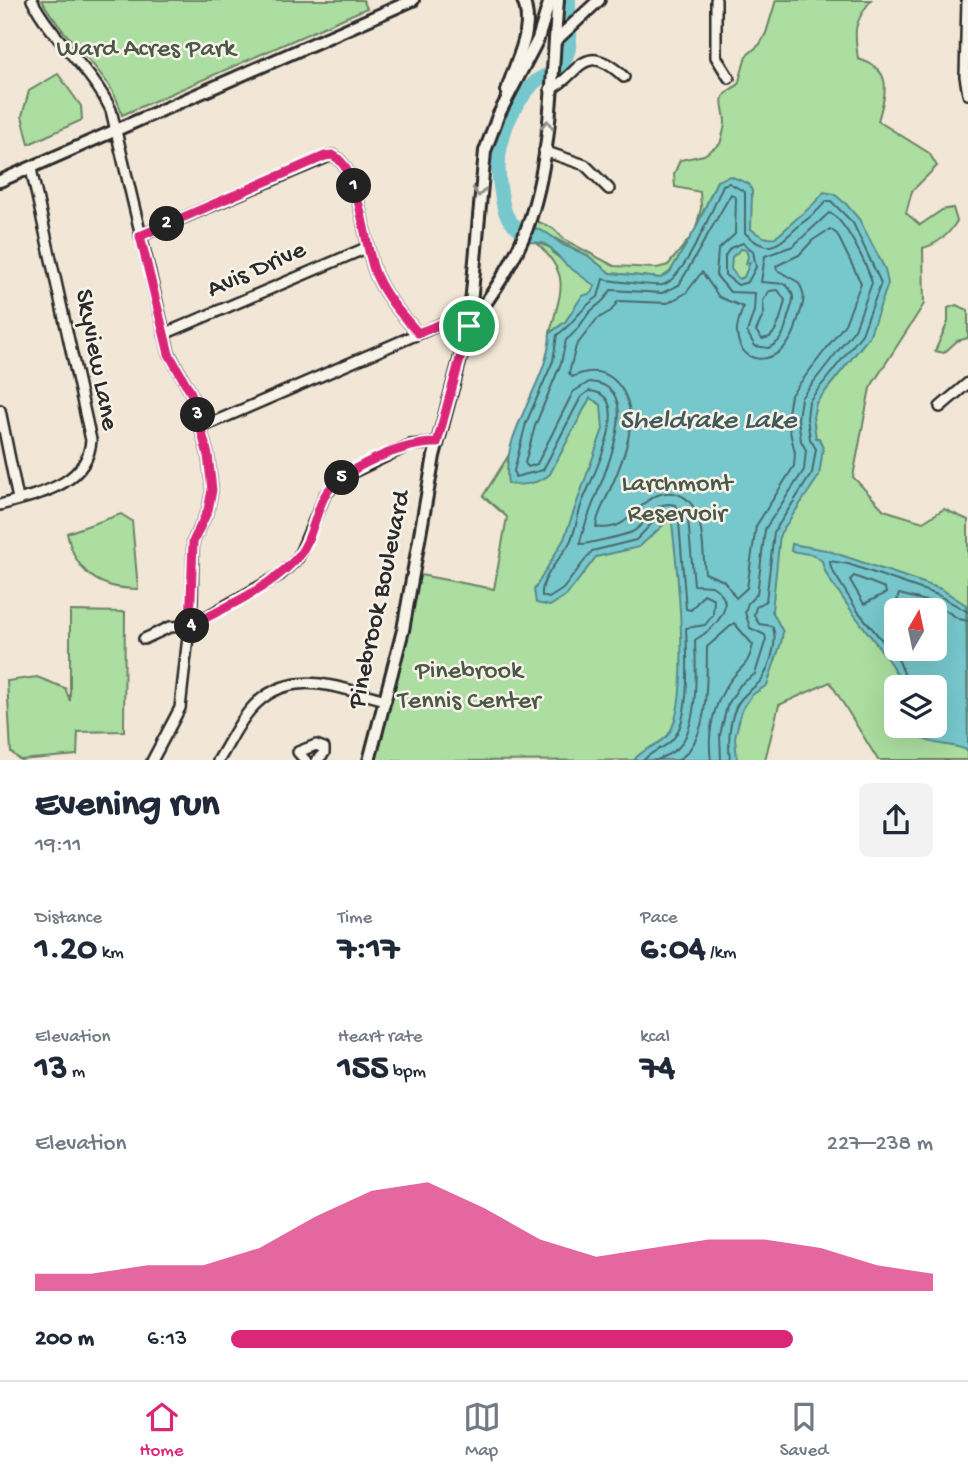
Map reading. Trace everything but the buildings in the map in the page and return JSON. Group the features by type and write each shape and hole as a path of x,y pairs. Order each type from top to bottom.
{"street":[{"path":"32,0 65,49 102,91 116,131 164,334 173,364 191,393 202,427 212,490 208,510 193,542 190,626 180,708 153,760"},
{"path":"503,107 525,36 526,10 523,0"},
{"name":"Pinebrook Boulevard","path":"369,760 407,614 437,443 469,326 477,265 483,161 503,107 532,52 550,0"},
{"name":"Pinebrook Boulevard","path":"469,326 515,253 530,216 544,151 558,0"},
{"path":"554,43 563,31 599,0"},
{"path":"716,0 716,57 729,78"},
{"path":"967,0 965,76 968,94"},
{"path":"0,181 410,1"},
{"path":"532,52 545,52 552,62"},
{"path":"550,84 560,85 576,66 587,62 609,64 624,77"},
{"path":"544,151 585,165 609,189"},
{"path":"140,236 332,155 342,162 355,187 366,248 385,292 418,333"},
{"name":"Skyview Lane","path":"0,505 56,485 80,472 88,460 91,440 31,169"},
{"name":"Avis Drive","path":"164,334 366,248"},
{"path":"202,427 449,321 469,326"},
{"path":"940,407 968,383"},
{"path":"0,410 18,499"},
{"path":"144,639 170,627 190,626 280,575 298,558 325,495 341,478 410,445 437,443"},
{"path":"219,760 250,710 262,699 285,686 296,683 322,683 386,700"},
{"path":"293,760 298,752 309,746 324,748 324,753 317,760"},
{"path":"298,752 305,760"}],"green space":[{"name":"Ward Acres Park","path":"42,0 363,0 367,8 122,115 117,99 108,85"},
{"name":"Larchmont Reservoir","path":"776,0 871,0 858,22 856,41 858,59 870,63 882,75 885,91 878,121 929,153 937,166 912,191 906,213 920,225 942,210 953,208 957,221 951,230 934,244 923,248 924,304 870,388 853,477 884,510 923,522 944,509 968,520 968,760 878,760 830,682 779,705 765,760 376,760 420,575 494,589 507,517 483,496 512,450 565,322 550,333 561,284 555,265 536,242 551,248 554,254 592,281 659,286 715,245 717,181 696,228 701,208 700,192 675,187 674,174 680,160 704,155 720,144 725,124 722,100 726,93 738,85 746,56 760,44 766,33"},
{"path":"58,74 81,106 82,120 29,144 22,116 29,91"},
{"path":"536,221 553,228 565,240 614,266 657,268 668,265 691,237 670,272 661,278 610,273 587,255 535,228"},
{"path":"956,305 968,310 968,338 957,341 944,353 935,351 948,322 948,308"},
{"path":"121,514 132,521 138,589 111,586 90,576 76,558 67,533"},
{"path":"70,611 125,612 124,731 78,732 77,755 20,760 11,752 7,681 37,677 65,688 70,701"}],"water":[{"name":"Sheldrake Lake","path":"730,176 749,184 752,191 751,229 765,238 780,234 824,192 834,194 859,219 885,269 888,284 869,337 816,403 813,417 816,438 819,438 823,448 819,476 780,534 772,611 783,632 781,643 767,685 752,695 742,710 735,737 737,760 634,760 668,735 675,718 679,694 681,633 672,523 670,519 639,547 596,557 567,595 550,606 536,603 534,590 564,539 603,429 601,405 590,398 550,474 530,483 508,483 507,464 511,445 542,370 550,333 565,322 582,296 592,293 595,286 565,264 551,248 543,243 529,242 519,229 535,228 547,233 563,245 587,255 610,273 661,278 670,272 696,228 717,181","holes":["741,249 746,250 746,264 750,262 744,277 739,279 731,269 732,257"]},
{"path":"792,544 826,550 941,589 966,605 968,751 921,738 947,738 947,675 897,675 889,662 947,662 947,598 884,598 884,655 829,578 822,561 814,555 791,551"}],"waterway":[{"path":"519,229 508,218 503,204 499,178 503,135 523,96 536,81 560,66 567,56 570,41 569,0"}],"route":[{"path":"332,155 342,162 349,172 355,187 369,258 376,276 395,307 418,333 449,321 469,326 437,443 410,445 341,478 325,495 298,558 280,575 190,626 193,542 208,510 212,490 208,455 191,393 169,354 140,236 332,155"}],"park label":[{"name":"Pinebrook Tennis Center","path":"469,687"}]}
